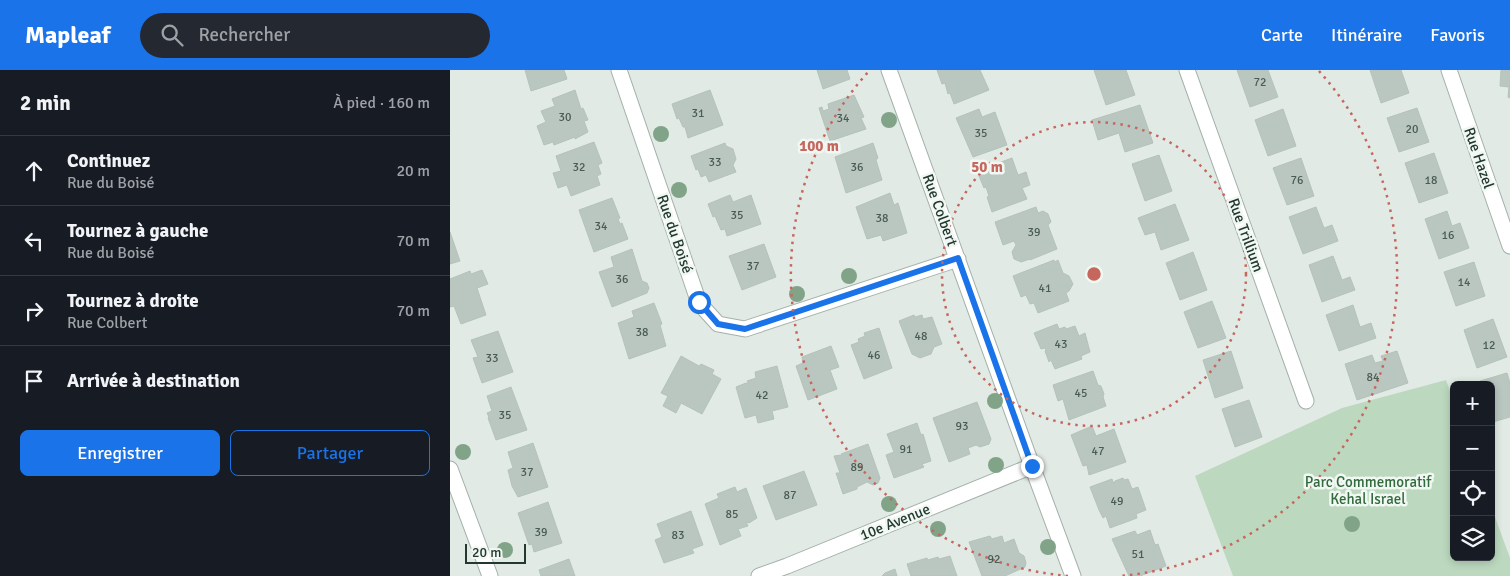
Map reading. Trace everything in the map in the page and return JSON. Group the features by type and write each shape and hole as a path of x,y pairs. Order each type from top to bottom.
{"street":[{"name":"Rue du Boisé","path":"619,70 699,302 718,324 745,329 958,258"},
{"name":"Rue Colbert","path":"889,70 1073,576"},
{"name":"Rue Trillium","path":"1187,70 1306,401"},
{"name":"Rue Hazel","path":"1449,70 1510,246"},
{"name":"10e Avenue","path":"758,576 789,571 1032,466"},
{"path":"450,469 490,576"}],"green space":[{"name":"Parc Commemoratif Kehal Israel","path":"1446,380 1450,391 1450,561 1495,561 1495,517 1510,558 1510,576 1233,576 1195,476 1342,408"}],"building":[{"path":"525,70 564,70 567,79 531,91"},
{"path":"817,70 847,70 850,79 823,89"},
{"path":"937,70 980,70 989,90 954,104 950,93 948,94 945,83 942,84"},
{"path":"1094,70 1126,70 1135,95 1106,105"},
{"path":"1237,70 1268,70 1278,97 1250,107"},
{"path":"1370,70 1401,70 1409,93 1381,103"},
{"path":"1501,70 1510,70 1510,98 1508,97 1509,87 1500,86"},
{"path":"575,90 581,109 583,108 588,120 584,121 588,132 575,139 575,137 554,145 553,142 544,145 537,126 546,122 541,111 555,106 552,99"},
{"path":"710,90 723,125 688,138 685,127 683,127 679,118 677,119 672,104"},
{"path":"854,95 864,117 861,118 866,129 830,141 819,108 822,107 823,111 829,109 828,104"},
{"path":"1140,105 1153,143 1125,152 1119,133 1098,140 1092,120"},
{"path":"1417,108 1429,142 1399,152 1387,118"},
{"path":"979,109 982,117 995,112 1007,145 973,157 956,118"},
{"path":"1283,109 1296,146 1268,156 1255,120"},
{"path":"594,142 602,163 598,165 601,174 597,176 600,185 571,196 567,185 558,188 553,173 561,171 556,156"},
{"path":"725,143 726,146 733,149 736,159 733,165 736,172 709,182 706,175 701,177 698,169 696,170 691,156"},
{"path":"873,143 882,180 846,193 835,157"},
{"path":"1434,153 1448,193 1419,203 1405,163"},
{"path":"1159,155 1172,191 1145,201 1132,164"},
{"path":"1012,158 1018,175 1026,172 1030,185 1022,188 1027,199 992,212 986,187 984,188 977,171"},
{"path":"1301,158 1314,196 1287,205 1273,168"},
{"path":"890,193 894,205 898,203 907,233 883,241 881,235 867,239 856,207"},
{"path":"730,195 733,202 751,195 761,224 727,236 725,229 721,230 715,216 713,217 708,204"},
{"path":"612,198 620,218 618,219 620,224 622,223 628,239 594,252 579,210"},
{"path":"1175,204 1189,240 1161,250 1155,232 1145,235 1138,218"},
{"path":"1036,207 1038,213 1043,211 1048,214 1051,222 1048,225 1057,249 1021,262 1014,259 1012,252 1016,245 1014,241 1003,245 995,222"},
{"path":"1316,207 1324,228 1332,225 1338,241 1303,254 1289,217"},
{"path":"1447,211 1452,226 1460,223 1469,248 1439,259 1425,219"},
{"path":"450,232 460,261 450,264"},
{"path":"764,244 776,277 742,290 729,256"},
{"path":"632,249 642,281 647,283 649,288 647,293 612,307 599,272 614,267 611,257"},
{"path":"1193,252 1207,290 1180,300 1166,263"},
{"path":"1333,256 1342,280 1350,277 1355,290 1322,302 1309,265"},
{"path":"1054,260 1055,262 1058,260 1063,273 1069,276 1073,284 1066,293 1069,301 1038,313 1034,303 1030,304 1026,295 1021,297 1013,276"},
{"path":"1474,262 1485,296 1456,306 1444,272"},
{"path":"482,270 488,284 477,288 486,315 461,324 454,306 450,307 450,279 470,271 471,274"},
{"path":"1212,301 1226,338 1198,348 1184,312"},
{"path":"654,303 662,324 660,325 666,346 629,359 618,323 634,317 632,311"},
{"path":"1353,305 1360,327 1371,323 1376,338 1339,351 1326,315"},
{"path":"914,315 915,317 922,315 923,319 932,317 942,344 934,347 931,354 920,358 912,354 899,321"},
{"path":"1493,319 1507,357 1477,368 1464,330"},
{"path":"1057,324 1059,329 1075,326 1079,336 1085,333 1090,352 1081,356 1082,359 1055,369 1051,360 1049,362 1045,348 1041,349 1034,333"},
{"path":"879,328 892,368 864,379 851,345 859,342 858,339 865,336 864,333"},
{"path":"498,331 513,372 482,383 473,358 478,357 471,340"},
{"path":"831,346 839,367 830,370 837,389 808,400 796,366 803,363 802,357"},
{"path":"1231,351 1243,388 1215,398 1203,360"},
{"path":"1397,351 1408,383 1357,400 1345,364 1372,355 1375,363 1383,361 1381,356"},
{"path":"681,356 699,366 701,364 714,370 712,374 721,379 702,414 681,403 676,413 663,406 668,396 661,393"},
{"path":"777,366 788,407 772,411 774,419 758,423 756,415 745,418 736,387 746,383 749,384 747,381 756,378 755,372"},
{"path":"1093,371 1098,385 1101,386 1104,394 1106,406 1069,420 1063,399 1058,401 1053,385"},
{"path":"1507,373 1510,383 1510,417 1495,421 1495,381 1480,381"},
{"path":"511,387 527,430 496,440 488,418 487,413 492,411 487,396"},
{"path":"1249,400 1262,437 1235,447 1222,409"},
{"path":"977,402 991,439 989,444 968,448 970,454 949,462 933,418"},
{"path":"917,423 921,435 923,434 931,461 922,464 924,467 894,478 886,455 894,452 887,434"},
{"path":"1092,426 1096,436 1114,429 1126,462 1089,475 1087,465 1083,466 1071,435"},
{"path":"533,443 548,487 518,497 512,486 508,470 513,468 508,452"},
{"path":"868,444 880,478 878,483 873,485 867,482 857,487 857,489 843,494 836,473 840,473 834,456 842,455"},
{"path":"804,471 817,505 776,520 763,486"},
{"path":"1123,478 1124,480 1128,479 1132,489 1138,487 1146,510 1136,514 1137,518 1110,528 1106,516 1103,518 1099,510 1090,487 1112,479 1114,484 1115,481"},
{"path":"735,487 737,492 746,488 757,518 749,523 746,522 748,526 738,529 741,536 720,545 705,504 719,498 717,494"},
{"path":"548,502 562,543 534,552 532,544 529,545 518,513"},
{"path":"691,511 703,545 692,549 694,553 664,563 655,540 662,537 657,524"},
{"path":"1150,530 1155,545 1158,544 1166,566 1140,576 1129,576 1112,539 1135,531 1137,535"},
{"path":"990,536 992,539 1002,536 1004,543 1014,539 1019,553 1024,556 1025,567 1005,576 982,576 969,542"},
{"path":"950,556 957,576 911,576 907,564 927,558 928,560"},
{"path":"569,559 575,576 541,576 539,570"},
{"path":"895,569 897,576 882,576 885,573"}],"route":[{"path":"699,302 718,324 745,329 958,258 1032,466"}]}
